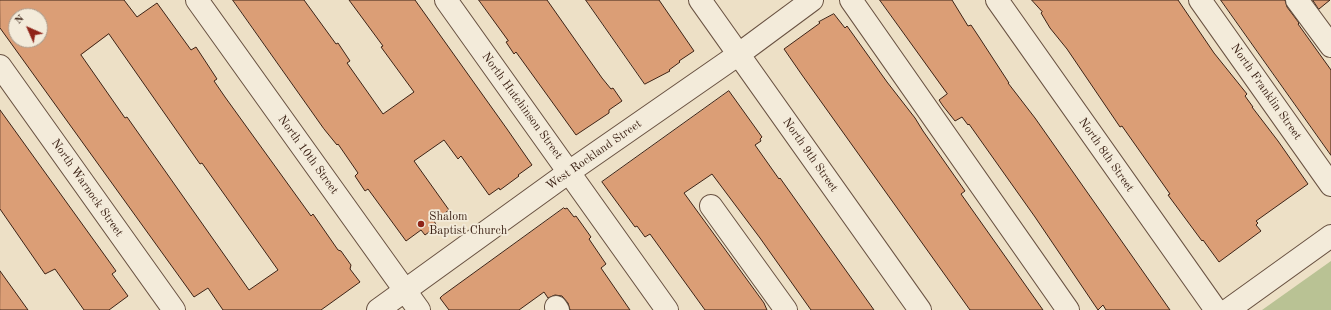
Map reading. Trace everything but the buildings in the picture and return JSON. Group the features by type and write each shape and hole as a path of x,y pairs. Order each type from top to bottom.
{"street":[{"name":"North 10th Street","path":"197,0 419,310"},
{"name":"North Hutchinson Street","path":"446,0 667,310"},
{"name":"North 9th Street","path":"700,0 920,310"},
{"name":"West Rockland Street","path":"378,310 569,172 738,54 812,0"},
{"path":"852,0 1068,310"},
{"name":"North 8th Street","path":"997,0 1216,310"},
{"name":"North Franklin Street","path":"1200,0 1331,184"},
{"path":"1297,0 1331,46"},
{"name":"North Warnock Street","path":"0,66 174,310"},
{"path":"711,206 786,310"},
{"path":"1228,310 1331,236"}],"green space":[{"path":"1331,261 1331,310 1262,310"}],"place":[{"name":"Shalom Baptist Church","path":"421,224"}]}
